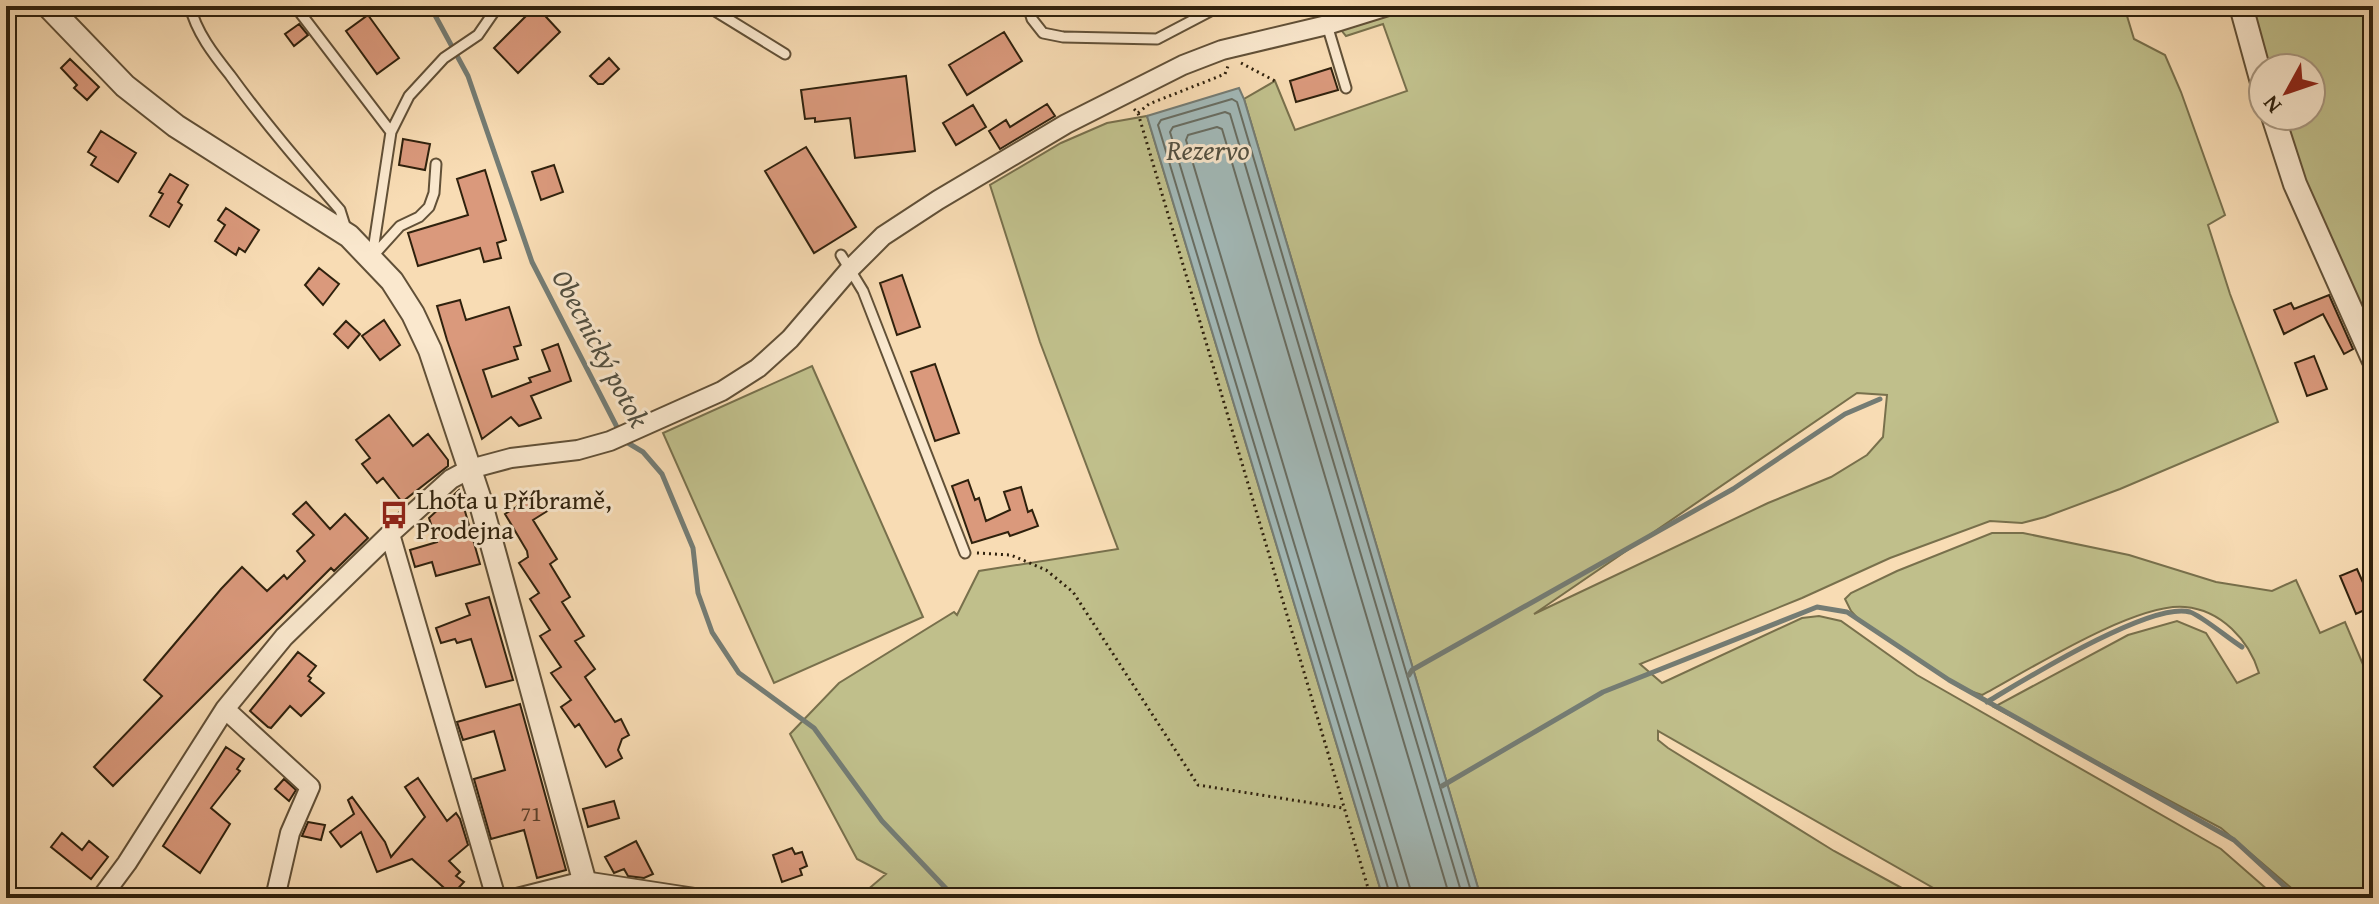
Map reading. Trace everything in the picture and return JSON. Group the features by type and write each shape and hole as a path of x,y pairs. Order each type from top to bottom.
{"street":[{"path":"48,6 125,86 176,126 349,236 392,281 413,314 430,350 470,469 586,890"},
{"path":"101,898 127,863 225,709 284,637 451,479 470,469 511,458 578,450 610,441 722,391 758,368 790,339 846,262 938,200 1066,124 1183,65 1222,50 1327,25 1388,6"},
{"path":"2241,6 2254,52"},
{"path":"2278,132 2295,184 2373,359"},
{"path":"390,534 496,898"},
{"path":"225,709 310,787 290,833 275,898"},
{"path":"517,898 586,890 695,898"}],"lane":[{"path":"190,6 193,18 214,54 261,118 340,210 349,236"},
{"path":"295,6 391,132"},
{"path":"372,257 391,132 409,96 444,58 478,35 498,6"},
{"path":"707,6 785,54"},
{"path":"1028,6 1032,19 1043,33 1063,37 1157,39 1220,6"},
{"path":"1327,25 1346,88"},
{"path":"372,257 400,226 419,217 429,207 436,164"},
{"path":"846,262 863,291 965,553"}],"path":[{"path":"1138,113 1149,104 1225,74 1231,58 1275,81"},
{"path":"1119,97 1138,113 1371,898"},
{"path":"965,553 1011,555 1046,570 1073,592 1198,785 1345,808"}],"shaded area":[{"path":"1322,6 2124,6 2134,39 2165,55 2181,92 2225,215 2208,225 2278,422 2045,517 2022,523 1990,521 1890,558 1802,598 1640,664 1662,683 1802,618 1819,616 1841,621 1917,675 2221,849 2277,898 1951,898 1658,731 1658,740 1668,748 1834,851 1920,898 1481,898 1244,99 1275,81 1295,130 1407,91 1383,24 1346,36","holes":["1857,393 1887,395 1883,437 1867,455 1831,477 1768,503 1534,614"]},
{"path":"2241,6 2373,6 2373,342 2281,132 2327,132 2327,52 2257,52"},
{"path":"1147,116 1383,898 858,898 886,874 857,859 790,734 839,683 954,612 957,615 979,571 1118,549 1040,342 990,185 1061,143 1107,123"},
{"path":"812,366 923,617 774,683 663,433"},
{"path":"1992,533 2023,533 2129,555 2216,582 2272,591 2296,580 2320,633 2345,622 2373,688 2373,898 2303,898 2221,828 1994,707 2128,635 2177,621 2206,633 2237,683 2259,673 2241,638 2222,620 2198,609 2185,607 2164,608 2139,615 2082,640 1982,695 1961,688 1861,622 1845,599 1851,593 1897,571"}],"water":[{"name":"Rezervo","path":"1239,88 1481,898 1383,898 1147,116"}],"building":[{"path":"536,6 560,32 518,73 494,48"},
{"path":"368,15 399,58 377,74 346,31"},
{"path":"299,24 308,35 294,46 285,34"},
{"path":"1004,32 1022,61 967,95 949,65"},
{"path":"609,58 619,69 603,84 598,84 590,76"},
{"path":"70,59 99,87 87,100 74,88 77,85 61,68"},
{"path":"1331,68 1338,90 1296,102 1290,81"},
{"path":"906,76 915,151 855,158 850,118 815,122 815,118 805,119 801,90"},
{"path":"1047,104 1055,116 1000,149 989,131 1006,120 1010,127"},
{"path":"973,105 986,127 956,145 943,123"},
{"path":"101,131 136,153 118,182 91,165 96,157 88,152"},
{"path":"403,139 430,144 425,170 399,165"},
{"path":"806,147 856,227 814,253 765,171"},
{"path":"554,165 563,192 541,200 532,172"},
{"path":"485,170 506,240 497,243 501,258 484,262 480,248 418,266 408,233 468,215 457,179"},
{"path":"170,174 188,185 178,202 182,205 169,227 150,216"},
{"path":"226,208 259,230 245,252 239,248 236,255 215,241 225,225 218,220"},
{"path":"319,268 339,284 323,305 305,285"},
{"path":"902,275 920,327 897,335 880,283"},
{"path":"2329,295 2353,349 2344,354 2323,314 2284,334 2274,310 2291,303 2294,309"},
{"path":"460,300 466,320 509,307 521,345 514,347 518,359 483,370 492,397 550,371 542,350 558,344 571,381 531,396 541,418 519,426 511,417 482,439 437,306"},
{"path":"384,320 400,345 380,360 362,336"},
{"path":"346,321 360,334 348,348 334,334"},
{"path":"2314,356 2327,389 2307,396 2295,363"},
{"path":"935,364 959,433 935,441 911,372"},
{"path":"389,415 413,446 428,434 448,460 448,466 402,502 383,478 377,483 362,464 370,458 356,440"},
{"path":"968,480 975,500 979,498 986,521 1010,510 1004,492 1021,487 1028,512 1032,510 1038,526 1010,536 1008,532 972,543 952,486"},
{"path":"459,490 480,564 436,576 432,562 415,567 410,550 437,542 429,518"},
{"path":"539,493 549,510 533,520 557,559 550,564 570,597 562,602 584,636 575,641 595,669 585,677 615,722 621,719 629,735 622,739 618,750 622,758 606,767 579,724 575,727 561,707 571,700 551,673 561,667 540,636 550,630 530,599 539,593 519,563 528,557 527,551 505,514"},
{"path":"306,502 330,529 345,514 368,538 334,571 331,568 113,786 94,767 162,696 144,680 242,567 267,591 284,575 287,579 305,561 297,551 314,535 293,514"},
{"path":"2357,569 2368,594 2373,591 2373,606 2356,614 2340,576"},
{"path":"489,597 513,680 486,687 471,639 441,643 436,628 470,615 466,604"},
{"path":"298,652 316,666 308,676 311,678 309,681 324,693 301,716 290,706 271,728 268,727 250,711"},
{"path":"520,704 566,870 537,878 524,830 491,839 474,779 505,770 494,731 463,740 457,722"},
{"path":"226,747 244,759 237,769 240,771 211,808 230,824 200,873 163,846"},
{"path":"418,778 447,821 456,813 468,845 449,861 460,872 456,876 464,882 452,895 412,859 377,872 361,832 341,847 330,832 354,814 348,800 352,797 385,842 391,857 425,817 405,787"},
{"path":"284,779 296,790 289,801 275,789"},
{"path":"614,801 619,818 588,827 583,809"},
{"path":"308,822 325,825 321,840 302,836"},
{"path":"62,833 82,850 89,841 108,857 91,879 51,847"},
{"path":"636,841 653,874 644,878 628,876 624,869 614,873 605,857"},
{"path":"792,848 795,854 802,852 807,866 800,869 802,875 782,882 773,855"}],"waterway":[{"name":"Obecnický potok","path":"430,6 468,76 532,262 619,431"},
{"path":"1409,675 1412,670 1733,489 1845,414 1880,399"},
{"name":"Obecnický potok","path":"623,440 643,452 662,474 693,548 698,593 712,632 739,673 814,728 882,821 955,898"},
{"path":"1442,786 1603,692 1817,607 1847,612 1949,680 2234,840 2297,898"},
{"path":"1987,702 2118,630 2172,612 2195,614 2242,647"}],"place":[{"name":"Lhota u Příbramě, Prodejna","path":"394,515"}]}
